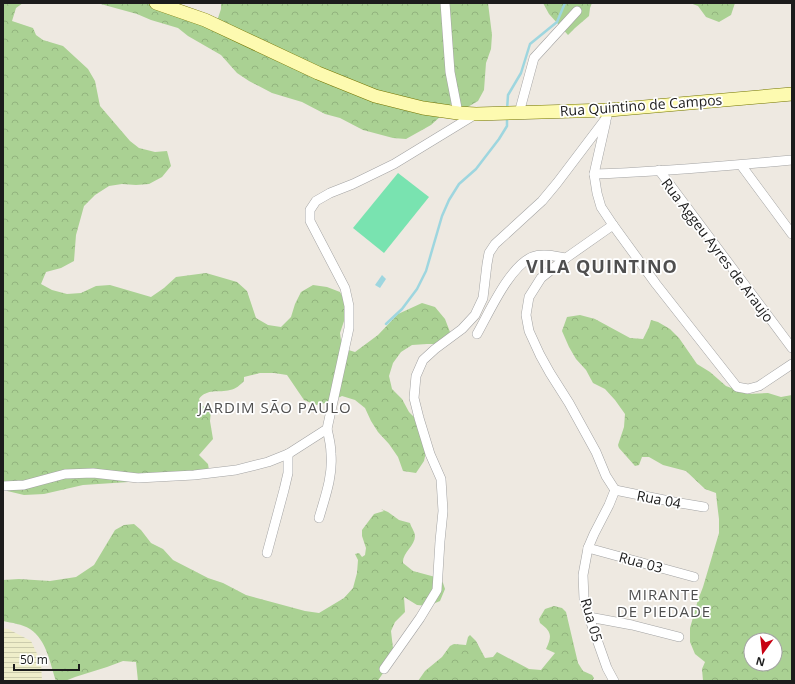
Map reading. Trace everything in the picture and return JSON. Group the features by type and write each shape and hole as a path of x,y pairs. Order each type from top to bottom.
{"main road":[{"name":"Rua Quintino de Campos","path":"156,3 205,20 318,73 375,96 423,108 476,114 608,114 792,94"}],"street":[{"path":"445,3 450,72 458,113"},
{"path":"517,113 534,58 577,11"},
{"path":"319,518 331,471 331,454 328,429 349,328 349,306 345,288 310,221 310,210 316,201 330,193 353,184 394,164 476,114"},
{"path":"608,114 594,174 597,193 601,207 656,284 738,388 748,389 759,386 792,364"},
{"path":"384,669 420,618 437,590 443,511 441,478 430,454 414,398 416,376 423,360 462,329 475,315 483,298 489,253 495,244 542,201 608,114"},
{"path":"594,174 741,165 792,160"},
{"path":"741,165 792,234"},
{"name":"Rua Aggeu Ayres de Araujo","path":"659,170 792,348"},
{"path":"613,224 541,278 529,297 526,315 528,332 596,452 606,476 615,490"},
{"path":"477,334 504,285 518,266 533,256 547,255 566,258"},
{"path":"3,486 24,485 65,474 93,473 138,478 236,470 268,462 288,454 328,429"},
{"path":"267,553 288,473 288,454"},
{"name":"Rua 04","path":"615,490 704,507"},
{"name":"Rua 05","path":"614,681 607,668 588,617 584,599 583,575 588,548 615,490"},
{"name":"Rua 03","path":"588,548 694,576"},
{"path":"588,617 680,637"}],"green space":[{"path":"3,3 23,3 16,8 12,21 33,28 36,35 43,40 63,46 88,69 95,81 100,106 130,141 139,148 155,152 167,151 171,166 162,177 149,184 122,184 109,186 95,195 84,206 76,235 74,261 61,268 46,272 41,284 52,290 67,294 81,293 96,286 110,285 151,297 176,277 206,273 237,282 247,291 256,318 268,325 281,327 291,317 301,292 313,285 327,287 340,292 347,305 345,318 340,333 342,348 355,352 378,335 398,314 422,303 435,307 445,319 450,332 441,344 412,345 401,352 393,363 389,376 392,389 402,399 409,412 419,422 427,447 424,461 416,473 403,471 398,457 378,432 365,408 355,400 342,396 330,402 316,405 304,400 287,375 260,373 244,377 244,381 234,389 209,392 199,399 201,405 211,411 210,421 213,439 199,455 208,464 209,470 159,480 83,485 44,494 24,495 3,490"},
{"path":"97,3 166,3 217,21 221,9 221,3 488,3 492,35 491,49 486,63 484,90 478,101 466,108 451,104 431,125 406,139 393,138 363,130 340,118 325,114 302,102 272,93 237,73 221,55 188,36 178,28 137,14"},
{"path":"543,3 592,3 589,16 568,35 549,14"},
{"path":"690,3 735,3 731,15 719,22 706,17 698,6"},
{"path":"398,173 429,197 384,253 353,228"},
{"path":"580,315 595,319 630,338 643,339 651,320 670,329 679,338 697,364 710,372 726,386 747,394 768,393 781,397 792,395 792,681 703,681 702,669 705,662 695,654 690,642 690,628 719,533 716,493 705,489 686,471 663,465 649,457 642,457 639,465 635,466 618,445 624,427 625,414 605,389 593,383 586,370 576,359 562,331 567,317"},
{"path":"381,509 399,520 410,523 415,536 413,543 404,556 403,563 413,571 439,578 445,589 440,601 428,606 417,605 404,597 405,612 395,622 391,631 394,657 378,681 138,681 136,662 123,661 65,681 56,681 47,653 36,634 24,626 3,621 3,580 19,579 50,581 76,577 94,565 115,530 124,525 134,524 141,530 151,543 163,549 173,560 208,578 223,583 246,595 305,611 319,613 344,598 353,588 357,573 358,560 355,554 359,553 362,557 365,555 366,548 362,536 362,530 374,514 384,511"},
{"path":"554,606 562,608 566,612 578,663 583,671 592,675 594,678 592,681 418,681 425,671 442,657 450,646 454,644 466,645 470,635 476,641 485,658 493,657 497,652 529,669 541,670 555,653 546,649 550,634 540,623 539,619 545,609"},
{"path":"3,628 31,641 41,662 42,681 3,681"}],"water":[{"path":"382,275 386,279 380,288 375,285"}],"waterway":[{"path":"507,110 508,95 521,73 530,44 557,22 565,3"},
{"path":"386,324 402,309 417,289 426,271 442,216 449,200 459,184 476,169 499,139 507,126 507,117"}],"district":[{"name":"VILA QUINTINO","path":"602,266"},
{"name":"JARDIM SÃO PAULO","path":"275,407"},
{"name":"MIRANTE DE PIEDADE","path":"664,602"}]}
